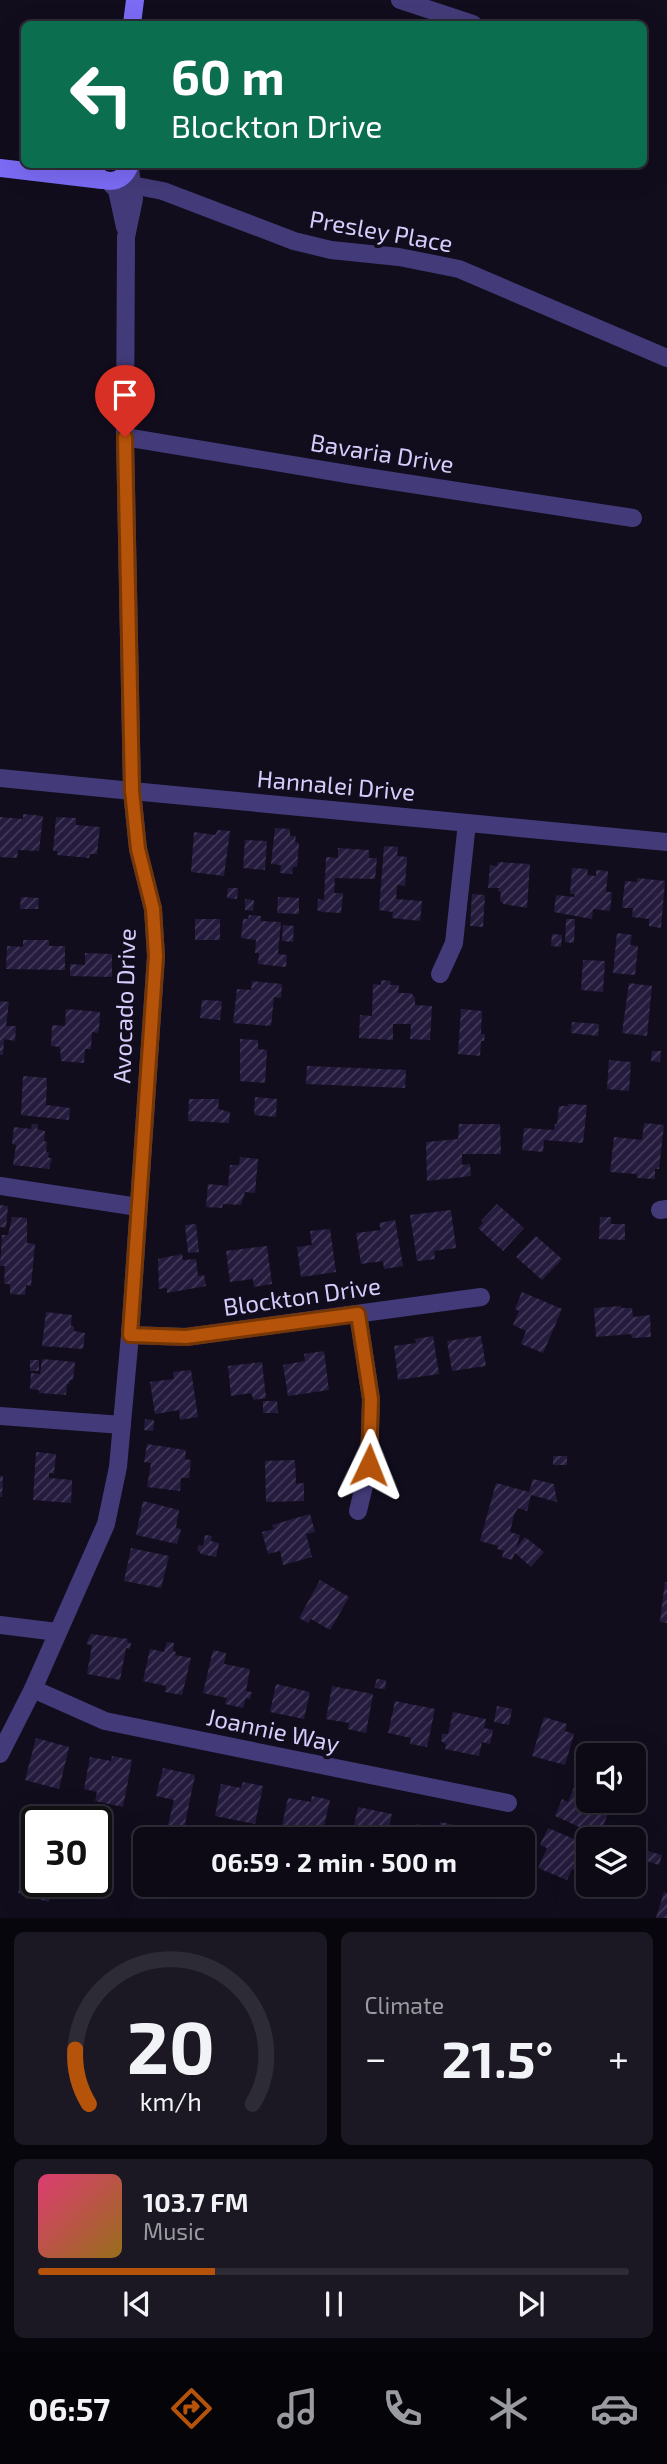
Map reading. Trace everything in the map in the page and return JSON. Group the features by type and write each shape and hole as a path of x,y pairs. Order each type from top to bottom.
{"main road":[{"path":"132,21 135,0"},
{"path":"1,168 21,165"},
{"path":"1,168 109,181 131,171"},
{"path":"92,168 109,181"}],"street":[{"path":"400,0 464,21"},
{"name":"Avocado Drive","path":"126,237 134,199 131,171"},
{"name":"Presley Place","path":"131,171 163,191 294,241 331,250 399,257 458,269 667,358"},
{"name":"Avocado Drive","path":"0,1754 33,1689 106,1524 118,1467 130,1335 156,956 153,909 138,849 132,791 125,437 126,237 117,190 109,181"},
{"name":"Bavaria Drive","path":"125,437 633,518"},
{"name":"Hannalei Drive","path":"0,778 667,842"},
{"path":"440,974 454,943 467,823"},
{"path":"0,1186 138,1207"},
{"name":"Blockton Drive","path":"130,1335 186,1337 481,1297"},
{"path":"358,1314 371,1399 369,1465 358,1511"},
{"path":"0,1416 122,1425"},
{"path":"0,1625 57,1632"},
{"name":"Joannie Way","path":"33,1689 105,1721 508,1803"}],"building":[{"path":"23,814 43,816 39,851 18,850 17,858 0,857 0,817 23,819"},
{"path":"56,817 76,818 76,825 100,827 97,854 90,854 89,858 57,855 57,851 53,851"},
{"path":"275,828 290,829 290,836 296,836 295,842 299,843 297,867 293,867 292,874 280,873 281,865 271,864"},
{"path":"218,830 230,831 224,876 191,872 194,832 215,835"},
{"path":"245,840 267,841 265,870 243,868"},
{"path":"384,846 398,847 397,856 407,857 405,886 397,885 396,899 422,901 420,921 392,918 393,912 379,910"},
{"path":"338,848 369,850 369,858 377,858 375,879 335,878 334,893 343,893 341,913 322,912 317,910 318,899 324,900 326,857 338,858"},
{"path":"498,862 530,864 527,908 504,904 500,901 499,888 488,888 490,865 497,866"},
{"path":"572,868 588,869 587,875 596,876 596,870 608,871 606,892 612,892 610,911 593,909 592,919 554,912 556,895 574,897 575,894 570,894"},
{"path":"637,878 665,881 661,928 649,926 649,919 632,917 633,908 622,908 625,881 637,882"},
{"path":"228,888 238,888 237,899 227,898"},
{"path":"472,894 485,895 483,927 470,926"},
{"path":"21,897 39,898 38,909 20,909"},
{"path":"278,897 299,898 299,914 277,913"},
{"path":"245,899 254,900 253,911 245,910"},
{"path":"249,915 261,916 261,921 281,922 278,954 287,955 286,967 258,964 256,940 241,938 243,919 248,919"},
{"path":"195,919 220,919 220,940 195,940"},
{"path":"566,919 575,919 574,943 565,942"},
{"path":"283,925 294,926 293,942 282,941"},
{"path":"617,933 632,935 630,945 638,946 635,975 613,973"},
{"path":"552,934 562,935 561,947 551,946"},
{"path":"23,940 49,940 49,946 65,946 65,970 6,969 7,946 23,947"},
{"path":"85,953 112,954 112,977 70,976 70,964 85,965"},
{"path":"583,960 605,961 603,992 581,990"},
{"path":"381,980 391,981 390,985 399,985 398,993 411,993 415,998 415,1005 432,1006 430,1040 410,1039 411,1024 393,1024 393,1040 359,1038 360,1015 372,1016 373,984 381,985"},
{"path":"252,981 282,984 281,998 274,997 271,1026 233,1023 237,989 251,990"},
{"path":"629,983 652,986 647,1036 622,1033"},
{"path":"202,1000 222,1001 220,1020 200,1018"},
{"path":"0,1001 9,1002 6,1026 16,1026 15,1041 4,1039 3,1055 0,1055"},
{"path":"66,1009 100,1012 98,1033 92,1032 91,1049 85,1049 84,1063 61,1061 60,1047 51,1046 52,1025 65,1026"},
{"path":"461,1009 482,1011 481,1034 485,1034 484,1041 481,1041 480,1056 458,1054"},
{"path":"572,1022 599,1024 598,1036 571,1033"},
{"path":"240,1039 258,1040 258,1049 267,1050 265,1083 240,1081"},
{"path":"652,1051 661,1051 660,1062 651,1061"},
{"path":"609,1060 631,1062 629,1091 607,1089"},
{"path":"307,1066 406,1070 405,1088 306,1084"},
{"path":"23,1076 47,1078 46,1105 70,1108 69,1120 21,1115"},
{"path":"255,1097 277,1099 276,1117 254,1115"},
{"path":"189,1099 219,1099 218,1109 230,1112 229,1123 188,1121"},
{"path":"587,1105 583,1143 544,1140 543,1152 522,1150 524,1128 554,1130 559,1106"},
{"path":"644,1123 664,1125 659,1169 655,1169 655,1179 637,1178 637,1174 610,1172 614,1137 642,1140"},
{"path":"32,1124 38,1124 37,1129 45,1131 46,1152 49,1152 48,1157 52,1159 49,1169 13,1165 16,1145 12,1144 14,1127 31,1129"},
{"path":"459,1124 500,1124 501,1154 462,1154 462,1165 470,1164 471,1176 427,1181 426,1142 458,1139"},
{"path":"240,1157 258,1159 255,1193 245,1192 241,1205 206,1207 208,1184 228,1186 230,1165 239,1165"},
{"path":"497,1204 524,1228 503,1251 478,1228"},
{"path":"0,1205 8,1206 6,1228 0,1227"},
{"path":"451,1210 456,1248 434,1251 435,1259 417,1261 410,1215"},
{"path":"12,1217 27,1218 27,1243 35,1244 31,1286 26,1285 25,1295 10,1294 10,1284 4,1284 5,1266 0,1266 2,1235 8,1235"},
{"path":"600,1217 611,1217 611,1224 625,1224 625,1240 599,1239"},
{"path":"395,1220 403,1266 384,1269 383,1261 361,1264 356,1233 381,1230 379,1223"},
{"path":"196,1224 199,1252 188,1253 185,1225"},
{"path":"330,1229 336,1272 301,1277 297,1247 312,1245 310,1231"},
{"path":"536,1236 562,1259 542,1280 516,1257"},
{"path":"267,1246 272,1284 254,1287 253,1279 230,1282 226,1251"},
{"path":"182,1254 183,1260 196,1259 198,1276 204,1275 206,1286 167,1293 167,1288 159,1289 158,1259"},
{"path":"522,1292 562,1309 543,1353 521,1344 526,1331 513,1325 519,1311 515,1309"},
{"path":"594,1308 632,1308 633,1317 650,1315 651,1337 632,1338 631,1334 596,1337"},
{"path":"46,1312 72,1315 71,1326 74,1326 74,1331 85,1333 83,1349 42,1346"},
{"path":"433,1336 439,1374 398,1380 394,1346 416,1343 415,1339"},
{"path":"481,1336 486,1366 452,1371 447,1341"},
{"path":"324,1351 329,1390 288,1396 283,1365 305,1361 304,1354"},
{"path":"42,1359 75,1362 73,1380 67,1384 66,1395 39,1393 39,1390 30,1389 31,1373 40,1374"},
{"path":"30,1360 39,1360 39,1371 30,1371"},
{"path":"262,1362 266,1398 254,1400 251,1393 231,1396 228,1366"},
{"path":"191,1370 198,1417 180,1420 179,1410 155,1414 150,1382 174,1379 173,1372"},
{"path":"263,1401 277,1401 278,1413 263,1413"},
{"path":"145,1419 154,1420 153,1431 144,1430"},
{"path":"147,1444 186,1450 185,1459 191,1460 189,1478 181,1478 180,1491 147,1487 151,1463 144,1462"},
{"path":"36,1452 56,1454 54,1474 49,1473 49,1478 72,1480 71,1503 33,1500"},
{"path":"553,1456 567,1456 567,1465 553,1465"},
{"path":"295,1460 296,1484 304,1483 304,1501 266,1502 265,1461"},
{"path":"0,1476 3,1476 2,1497 0,1497"},
{"path":"533,1479 554,1484 557,1502 531,1495 527,1511 518,1508 514,1515 510,1532 520,1535 516,1548 525,1537 544,1552 531,1567 515,1553 512,1560 502,1557 504,1551 497,1549 498,1546 480,1541 496,1483 529,1492"},
{"path":"143,1501 179,1510 176,1528 181,1529 177,1544 136,1535"},
{"path":"310,1514 315,1532 306,1534 312,1557 283,1565 280,1551 268,1554 262,1532 274,1529 272,1525"},
{"path":"205,1535 212,1536 211,1541 219,1543 216,1557 201,1554 197,1549 199,1545 203,1546"},
{"path":"131,1548 169,1556 161,1588 124,1581"},
{"path":"320,1580 349,1597 330,1630 311,1619 308,1623 299,1618"},
{"path":"667,1582 667,1623 660,1622"},
{"path":"91,1634 128,1639 127,1642 131,1643 130,1649 126,1648 120,1680 87,1674 92,1645 86,1644"},
{"path":"167,1642 174,1643 175,1655 191,1658 182,1695 165,1692 166,1686 143,1681 150,1649 164,1652"},
{"path":"213,1650 226,1653 224,1664 250,1669 246,1691 252,1692 250,1699 246,1698 243,1708 225,1704 227,1698 203,1693"},
{"path":"377,1679 386,1680 385,1689 374,1688"},
{"path":"276,1684 310,1692 304,1719 270,1712"},
{"path":"332,1686 373,1694 366,1733 348,1729 349,1723 326,1719"},
{"path":"395,1701 435,1709 427,1747 410,1744 411,1738 388,1733"},
{"path":"497,1706 512,1709 509,1725 494,1722"},
{"path":"453,1712 486,1719 484,1728 493,1730 490,1744 482,1742 479,1756 445,1749 446,1744 441,1741 442,1734 448,1734"},
{"path":"544,1717 567,1724 565,1731 574,1734 565,1765 532,1756"},
{"path":"36,1738 69,1747 59,1789 25,1780"},
{"path":"112,1756 132,1760 123,1807 95,1801 97,1792 84,1789 90,1757 111,1761"},
{"path":"163,1768 195,1775 184,1827 168,1825 174,1800 156,1796"},
{"path":"243,1782 263,1786 255,1824 215,1816 221,1784 241,1788"},
{"path":"576,1782 576,1813 608,1813 602,1827 579,1827 555,1816 562,1799 568,1802"},
{"path":"312,1796 330,1800 324,1827 282,1827 288,1798 311,1802"},
{"path":"358,1807 392,1814 389,1827 349,1827 354,1826"},
{"path":"440,1822 459,1826 459,1827 439,1827"},
{"path":"548,1828 576,1840 576,1871 572,1869 567,1880 538,1868 547,1848 540,1845"},
{"path":"646,1851 662,1855 659,1865 646,1861"},
{"path":"664,1892 667,1893 667,1918 656,1918"},
{"path":"32,1897 50,1897 49,1902"}],"route":[{"path":"125,437 132,791 138,849 153,909 156,956 130,1335 186,1337 358,1314 371,1399 369,1465"}]}
